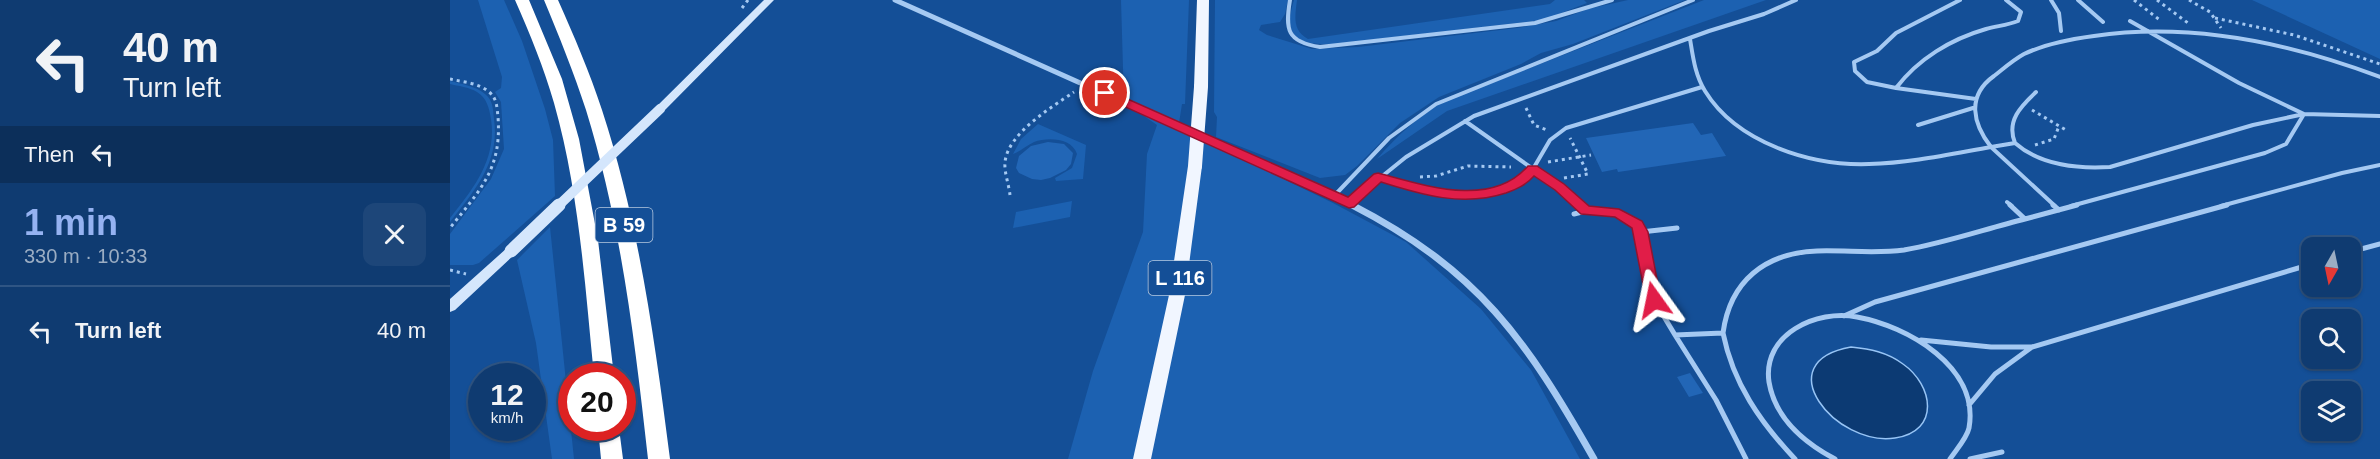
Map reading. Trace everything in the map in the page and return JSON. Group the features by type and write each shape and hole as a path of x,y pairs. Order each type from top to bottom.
{"highway":[{"name":"B 59","path":"522,0 548,62 568,127 590,255 602,363"},
{"name":"B 59","path":"551,0 591,96 617,190 642,326 659,459"},
{"path":"610,441 612,459"}],"main road":[{"name":"L 116","path":"1142,459 1177,295 1195,166 1201,87 1203,0"}],"street":[{"path":"450,308 660,109 769,0"},
{"path":"895,0 1334,196 1395,226 1451,267 1493,306 1543,369 1594,459"}],"lane":[{"path":"1290,0 1286,22 1289,34 1301,43 1325,47 1534,23 1612,0"},
{"path":"1334,196 1395,130 1427,108 1455,94 1693,0"},
{"path":"1349,203 1378,177 1465,121 1709,31 1764,14 1796,0"},
{"path":"1960,0 1896,33 1877,51 1854,62 1855,71 1863,79 1896,88 1976,99"},
{"path":"1896,88 1902,79 1917,66 1944,49 1979,32 2018,21 2021,12 2006,0"},
{"path":"2051,0 2059,13 2059,32 2071,28"},
{"path":"2078,0 2103,22"},
{"path":"2161,21 2128,20 2239,83 2304,114"},
{"path":"2097,23 2110,21"},
{"path":"2259,36 2319,52 2380,77"},
{"path":"1690,39 1691,63 1702,87 1721,111 1749,132 1785,150 1833,163 1867,164 2015,143"},
{"path":"2026,46 2000,65 1976,99 1973,108 1979,130 1991,147 2059,210"},
{"path":"1378,177 1425,191 1465,196 1493,192 1513,186 1525,178 1533,169 1547,144 1562,130 1702,87"},
{"path":"2036,92 2022,105 2012,123 2011,134 2015,143 2022,150 2063,164 2094,168 2110,167 2249,125 2304,114 2349,113 2380,116"},
{"path":"1918,125 1973,108"},
{"path":"1795,459 1765,424 1738,380 1729,361 1722,333 1725,312 1733,294 1754,270 1777,258 1814,251 1895,251 2059,210 2265,153 2286,144 2304,114"},
{"path":"1465,121 1560,187 1586,211"},
{"path":"1844,316 1875,302 2342,173 2380,165"},
{"path":"2007,202 2025,219"},
{"path":"1574,214 1586,211 1607,211 1634,221 1641,232 1654,300 1716,400 1746,459"},
{"path":"1641,232 1677,228"},
{"path":"2361,249 2380,244"},
{"path":"1920,340 1984,346 2032,347 2301,267"},
{"path":"1834,459 1810,444 1786,420 1772,394 1769,369 1776,346 1792,329 1815,319 1844,316 1875,320 1898,328 1920,340 1952,370 1963,387 1971,417 1966,440 1950,459"},
{"path":"1675,335 1722,333"},
{"path":"1969,405 1995,374 2032,347"},
{"path":"1970,459 2001,452"}],"path":[{"path":"2134,0 2161,21"},
{"path":"2157,0 2188,23"},
{"path":"2189,0 2205,9 2215,18 2221,28"},
{"path":"2215,18 2301,36 2380,64"},
{"path":"450,79 480,86 492,94 496,102 501,141 494,169 450,228"},
{"path":"1010,195 1005,162 1011,144 1025,129 1086,85"},
{"path":"2022,105 2066,130"},
{"path":"2022,150 2054,139 2059,126"},
{"path":"1390,169 1423,178 1473,165 1533,169 1547,162 1591,155"}],"shaded area":[{"path":"478,0 504,0 522,41 553,140 555,196 479,263 450,265 450,234 491,179 504,149 501,102 495,92 501,88 502,77"},
{"path":"1121,0 1189,0 1185,104 1182,104 1179,123 1132,106 1333,203 1406,242 1481,309 1531,370 1580,459 1068,459 1093,371 1143,232 1147,154 1157,125 1124,102"},
{"path":"1215,0 1288,0 1285,14 1280,22 1261,25 1259,30 1267,35 1312,49 1358,47 1517,28 1556,21 1588,9 1628,0 1685,0 1573,44 1541,53 1521,64 1439,97 1400,123 1345,175 1320,178 1216,137 1217,117 1214,112"},
{"path":"1294,0 1297,0 1295,17 1297,27 1299,32 1308,39 1550,4 1555,0 1584,0 1587,3 1546,19 1328,44 1301,40 1292,31 1290,21"},
{"path":"1704,0 1766,0 1447,111 1377,159 1407,128 1443,102"},
{"path":"2252,0 2380,0 2380,59"},
{"path":"450,81 473,87 488,96 493,108 495,134 493,149 484,175 450,222 450,218 482,172 492,134 491,119 483,97 471,89 450,84"},
{"path":"1038,124 1086,145 1083,179 1056,181 1055,178 1072,168 1077,154 1065,142 1052,139 1040,140 1013,154 1021,139"},
{"path":"1072,201 1070,217 1013,228 1016,212"},
{"path":"550,227 564,363 558,363 558,441 572,441 574,459 552,459 546,416 546,363 539,363 517,260"},
{"path":"1851,347 1872,350 1897,360 1921,383 1926,395 1926,417 1910,434 1895,438 1873,437 1851,430 1833,417 1819,402 1812,385 1814,369 1826,356"}],"building":[{"path":"1693,123 1701,135 1712,133 1726,156 1618,172 1617,169 1602,172 1586,138"},
{"path":"1048,142 1064,144 1073,153 1071,164 1066,170 1041,180 1019,173 1016,168 1019,156 1031,146"},
{"path":"1690,373 1703,393 1689,397 1677,377"}],"route":[{"path":"1105,93 1349,203 1378,177 1425,191 1465,196 1513,186 1533,169 1560,187 1586,211 1607,211 1619,214 1629,218 1637,225 1641,232 1654,300"}]}
